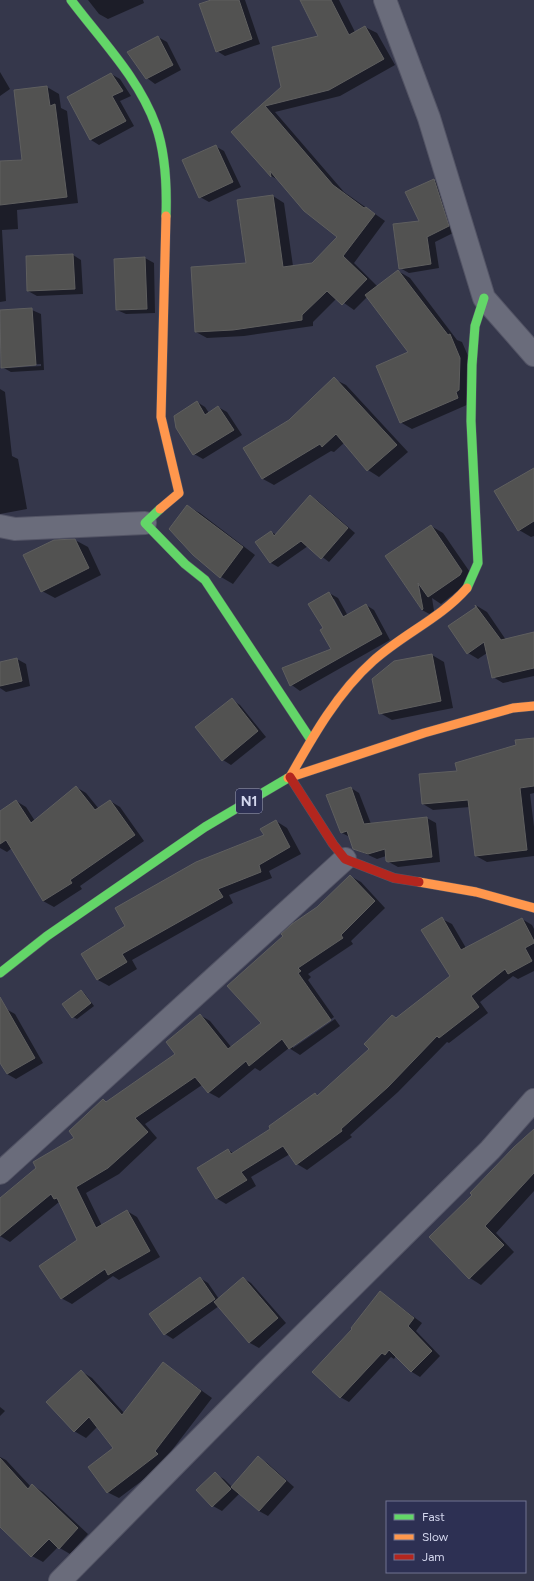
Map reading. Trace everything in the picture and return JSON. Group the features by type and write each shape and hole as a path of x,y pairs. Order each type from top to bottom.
{"street":[{"path":"0,526 15,529 145,523 179,493 161,417 167,178 163,152 153,120 141,96 128,76 71,0"},
{"path":"385,0 429,118 484,298 534,355"},
{"path":"484,298 475,326 471,397 478,563 469,586 456,600 374,660 349,685 311,740 289,778 332,844 346,859 394,878 476,892 534,908"},
{"path":"145,523 185,564 205,580 311,740"},
{"name":"N1","path":"0,973 47,936 199,831 289,778 424,733 513,708 534,706"},
{"path":"0,1173 346,859"},
{"path":"60,1581 260,1378 490,1150 534,1100"}],"building":[{"path":"211,0 239,0 252,39 216,52 199,4"},
{"path":"300,0 331,0 349,35 365,26 384,59 329,90 265,106 333,185 364,208 366,207 375,214 343,256 367,279 342,305 327,291 302,315 302,320 233,330 195,332 191,267 246,263 237,200 273,195 283,267 312,263 337,237 304,211 270,171 271,177 231,132 281,87 272,47 318,36"},
{"path":"158,36 173,65 146,79 127,52"},
{"path":"111,73 123,91 112,96 126,121 90,140 67,97"},
{"path":"47,86 50,106 55,104 67,197 0,205 0,161 22,160 14,90"},
{"path":"216,145 233,182 199,198 182,160"},
{"path":"434,179 449,226 427,237 431,264 399,269 393,224 419,221 405,192"},
{"path":"73,254 75,289 27,291 26,256"},
{"path":"145,257 147,309 116,310 114,259"},
{"path":"398,270 448,335 450,334 460,358 459,390 456,392 458,398 400,423 376,366 408,352 365,295"},
{"path":"32,308 36,365 1,368 0,310"},
{"path":"334,377 397,445 367,471 336,434 322,447 320,444 262,479 243,448 289,420"},
{"path":"197,401 205,415 218,406 234,430 193,455 176,428 174,416"},
{"path":"534,468 534,521 518,531 494,491"},
{"path":"310,495 348,528 321,559 301,541 270,563 255,542 271,531 274,536"},
{"path":"187,505 243,547 220,578 193,555 169,529"},
{"path":"431,525 462,571 460,575 428,597 418,583 422,610 385,556"},
{"path":"75,539 89,568 41,592 23,555 54,540"},
{"path":"329,592 343,617 366,604 382,634 290,686 282,668 331,649 320,630 323,628 308,604"},
{"path":"475,605 501,640 534,632 534,668 492,678 484,642 467,654 448,626 476,607"},
{"path":"432,654 441,701 379,714 372,679 394,661"},
{"path":"17,658 22,681 0,686 0,662"},
{"path":"232,698 258,731 222,761 195,727"},
{"path":"534,738 534,786 520,788 527,850 475,856 468,800 422,804 419,774 457,771 455,763 516,745 515,740"},
{"path":"76,786 95,810 110,800 135,835 70,880 72,883 43,901 6,840 0,844 0,811 16,800 31,823"},
{"path":"351,787 364,824 427,817 432,857 388,862 386,861 385,849 368,854 353,849 347,831 341,833 340,831 326,795"},
{"path":"276,820 290,847 259,865 261,872 218,889 223,897 122,954 127,962 97,980 81,954 125,926 115,908 196,862 264,835 260,829"},
{"path":"350,875 375,901 341,935 343,938 298,968 301,971 298,973 331,1020 289,1049 282,1039 249,1066 246,1061 208,1093 195,1077 135,1118 148,1132 108,1168 76,1187 96,1228 127,1210 150,1251 108,1275 105,1269 61,1299 39,1266 77,1240 57,1198 54,1199 51,1194 0,1236 0,1198 36,1168 33,1162 74,1138 69,1131 103,1099 106,1102 175,1054 166,1042 200,1014 228,1049 261,1023 227,986 283,936 281,934 292,924 317,907"},
{"path":"442,917 461,950 522,918 534,941 534,943 525,948 532,961 508,974 505,969 471,996 479,1007 439,1038 437,1036 388,1087 341,1129 342,1131 296,1165 283,1146 241,1172 247,1180 216,1199 197,1168 228,1149 231,1154 270,1129 269,1126 315,1093 317,1096 369,1049 364,1044 392,1015 396,1018 450,976 421,930"},
{"path":"81,990 91,1003 72,1018 62,1004"},
{"path":"0,997 35,1058 7,1074 0,1063"},
{"path":"534,1129 534,1173 485,1226 504,1245 469,1279 429,1237 472,1195 470,1193 514,1147"},
{"path":"200,1277 215,1299 164,1335 149,1314"},
{"path":"243,1277 278,1318 249,1343 214,1302"},
{"path":"380,1291 414,1318 408,1326 432,1351 411,1372 389,1350 385,1355 382,1353 340,1398 312,1372 352,1329 351,1328"},
{"path":"163,1362 201,1391 155,1451 158,1454 107,1493 88,1467 113,1448 89,1417 74,1432 46,1402 81,1370 122,1415"},
{"path":"258,1456 286,1481 259,1511 231,1487"},
{"path":"0,1458 28,1489 32,1484 78,1528 59,1549 49,1539 31,1557 0,1527"},
{"path":"215,1472 231,1489 212,1507 196,1490"}],"traffic: fast":[{"path":"71,0 130,76 149,108 156,126 164,159 166,216"},
{"path":"467,588 478,563 471,421 472,365 475,326 484,298"},
{"path":"160,509 145,523 185,564 205,580 311,740"},
{"path":"0,973 47,936 205,827 288,778"}],"traffic: slow":[{"path":"160,509 179,493 161,417 166,216"},
{"path":"290,777 327,715 348,686 360,673 385,651 446,608 467,588"},
{"path":"288,778 424,733 513,708 534,706"},
{"path":"419,882 476,892 534,908"}],"traffic: jam":[{"path":"290,777 333,844 345,859 394,878 419,882"}]}
